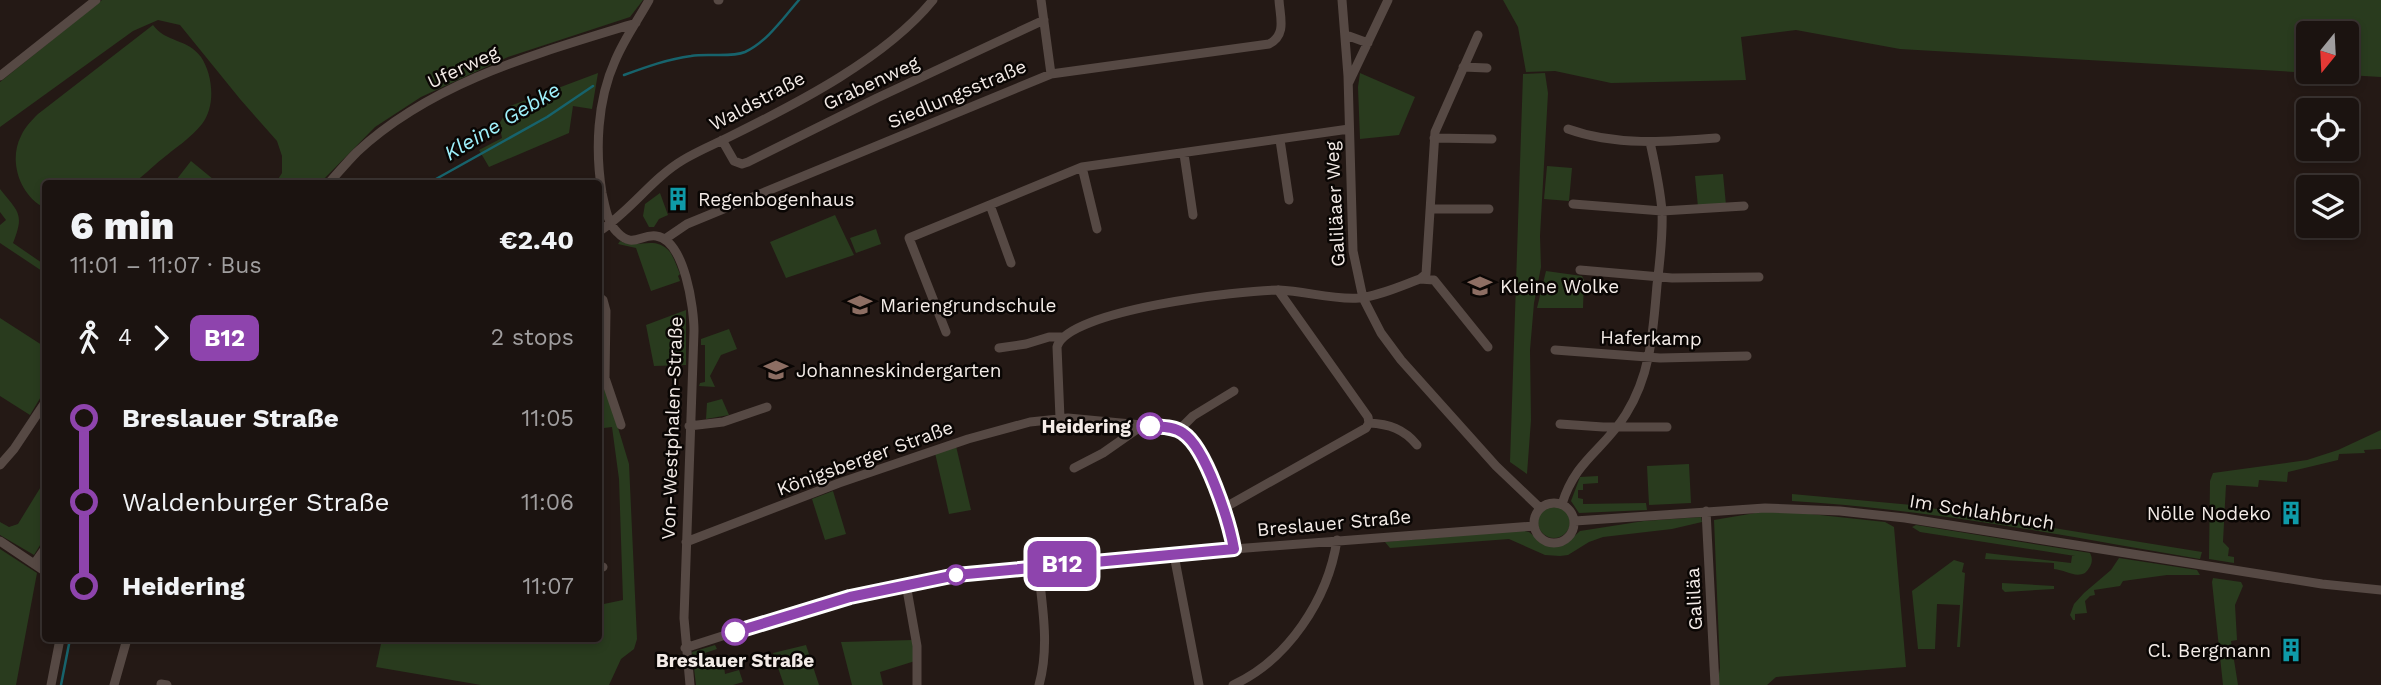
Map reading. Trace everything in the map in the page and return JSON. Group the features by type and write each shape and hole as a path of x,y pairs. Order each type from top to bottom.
{"street":[{"path":"600,180 599,127 612,69 649,0"},
{"name":"Waldstraße","path":"602,230 670,168 790,104 871,56 900,35 933,0"},
{"path":"1041,0 1051,74"},
{"name":"Siedlungsstraße","path":"664,239 687,224 1051,74 1269,44 1279,37 1282,30 1279,0"},
{"name":"Galiläaer Weg","path":"1342,0 1346,35 1353,251 1363,298 1381,333 1401,360 1496,466 1540,508"},
{"path":"1348,83 1388,0"},
{"path":"0,76 94,1"},
{"name":"Grabenweg","path":"723,140 734,161 744,163 1044,20"},
{"name":"Uferweg","path":"332,180 356,152 374,138 405,116 454,88 501,67 636,23"},
{"path":"1346,35 1368,43"},
{"path":"1420,279 1427,272 1434,138 1478,35"},
{"path":"1463,67 1487,68"},
{"path":"946,332 909,238 1082,167 1349,129"},
{"path":"1568,129 1600,137 1650,142 1716,138"},
{"path":"1434,138 1492,139"},
{"path":"1280,140 1289,200"},
{"path":"1562,503 1578,468 1616,427 1638,391 1649,357 1662,211 1650,142"},
{"path":"1184,154 1193,215"},
{"path":"1082,167 1097,229"},
{"path":"602,189 610,225 618,234 636,241 653,236 664,239"},
{"path":"1573,204 1662,211 1744,206"},
{"path":"990,205 1011,263"},
{"path":"1430,209 1489,209"},
{"name":"Von-Westphalen-Straße","path":"664,239 681,264 693,302 685,648 690,685"},
{"path":"1580,270 1658,277 1759,277"},
{"path":"999,348 1061,337 1123,312 1154,304 1230,293 1278,290 1346,299 1363,298 1420,279 1434,280 1488,347"},
{"path":"1278,290 1346,384 1369,423"},
{"path":"602,299 606,311 606,384 621,425"},
{"path":"1061,337 1057,347 1059,418 1179,430 1194,445 1224,508 1234,549"},
{"name":"Haferkamp","path":"1555,350 1649,357 1747,356"},
{"path":"1179,430 1188,419 1234,391"},
{"path":"0,465 42,407"},
{"path":"690,426 723,422 767,407"},
{"name":"Königsberger Straße","path":"686,542 921,454 1018,425 1059,418"},
{"path":"1369,423 1395,427 1407,434 1417,445"},
{"path":"1224,508 1366,428 1369,423"},
{"path":"1560,424 1667,428"},
{"path":"1074,468 1103,453 1143,425"},
{"path":"1550,502 1562,503 1571,510 1575,521 1571,535 1559,543 1549,542 1541,538 1534,526 1535,516 1540,508 1550,502"},
{"name":"Im Schlahbruch","path":"1575,521 1706,511 1802,509 1905,518 2293,580 2381,590"},
{"name":"Galiläa","path":"1706,511 1717,683"},
{"name":"Breslauer Straße","path":"685,648 794,613 906,584 956,575 1337,540 1534,526"},
{"path":"1233,685 1267,664 1309,614 1327,581 1337,540"},
{"path":"0,541 42,569"},
{"path":"34,564 42,553"},
{"path":"1174,555 1199,685"},
{"path":"1038,566 1045,635 1044,663 1039,685"},
{"path":"906,584 917,646 917,685"},
{"path":"51,685 59,642"},
{"path":"114,685 126,642"}],"green space":[{"path":"102,0 643,0 630,17 508,57 421,97 375,127 323,180 278,180 282,173 282,156 277,141 180,25 158,20 133,31 0,127 0,82"},
{"path":"1503,0 2381,0 2381,77 2359,76 2359,21 2296,21 2296,72 1900,49 1796,30 1741,37 1746,80 1611,83 1555,71 1526,72 1518,27"},
{"path":"153,25 164,35 195,51 205,64 210,81 211,100 202,124 144,175 136,180 42,180 42,206 23,187 16,167 17,146 21,136 38,114"},
{"path":"598,73 592,109 573,106 569,133 489,167 479,150 502,138 499,124 510,106"},
{"path":"1360,73 1415,97 1399,135 1360,139"},
{"path":"1545,73 1548,93 1540,236 1541,267 1534,303 1530,350 1531,420 1527,474 1510,462 1523,74"},
{"path":"191,161 214,180 176,180"},
{"path":"1547,166 1572,168 1569,201 1544,199"},
{"path":"1723,174 1726,205 1698,207 1695,176"},
{"path":"0,189 18,213 19,225 13,243 42,263 42,271 0,243 0,225 6,220 0,212"},
{"path":"660,193 668,215 659,219 654,227 649,227 643,216 645,204"},
{"path":"835,215 854,255 786,278 770,242"},
{"path":"876,229 881,244 856,253 850,238"},
{"path":"620,241 633,244 652,243 664,247 674,260 680,281 651,291 636,248 618,244"},
{"path":"1546,271 1582,276 1583,308 1537,308"},
{"path":"686,310 686,365 654,366 646,325"},
{"path":"0,318 42,345 42,395 30,415 0,396"},
{"path":"729,329 737,349 721,355 710,376 715,387 699,386 705,382 705,345 701,345 701,339"},
{"path":"602,375 629,464 637,639 634,649 621,659 609,685 481,685 376,667 381,642 602,642 602,604 623,600 619,479 612,427 604,428"},
{"path":"722,399 729,415 706,419 707,403"},
{"path":"2381,430 2381,449 2339,454 2338,460 2288,472 2287,482 2259,480 2258,487 2226,485 2223,542 2229,548 2228,556 2234,557 2234,563 2209,559 2210,481 2213,473 2307,460 2338,450"},
{"path":"956,446 971,510 949,514 935,453"},
{"path":"1689,464 1691,503 1649,505 1647,466"},
{"path":"1598,476 1598,483 1583,484 1583,490 1578,490 1578,498 1583,499 1583,504 1646,503 1647,510 1579,513 1571,501 1580,477"},
{"path":"42,485 42,542 34,555 0,535 0,522 9,527 18,524"},
{"path":"833,491 846,534 825,540 812,499"},
{"path":"1792,494 1912,505 2202,552 2200,559 1946,517 1792,501"},
{"path":"1554,506 1565,511 1570,522 1565,533 1554,538 1543,533 1538,522 1543,511"},
{"path":"1773,510 1885,522 1894,527 1906,667 1776,677 1767,685 1717,685 1720,668 1714,520"},
{"path":"1701,517 1702,522 1672,529 1603,537 1568,555 1560,556 1545,555 1509,539 1390,548 1385,542 1521,530 1529,532 1545,545 1558,547 1580,531 1644,521"},
{"path":"1916,525 2090,553 2091,564 2085,573 2077,575 2054,569 2054,563 1985,559 1986,553 2071,563 2072,556 2075,556 1920,532 1912,527"},
{"path":"0,549 37,573 16,685 0,685"},
{"path":"2119,558 2197,570 2200,575 2167,575 2123,581 2120,586 2094,590 2095,595 2085,601 2087,613 2075,614 2073,620 2070,615 2074,604 2111,570"},
{"path":"1954,560 1964,563 1962,572 1965,573 1960,647 1957,647 1960,605 1937,604 1935,649 1918,649 1912,591"},
{"path":"2213,578 2241,582 2243,586 2235,605 2237,640 2231,641 2238,685 2223,685"},
{"path":"2002,583 2054,586 2054,589 2005,592"},
{"path":"913,640 915,661 880,672 883,685 852,685 841,642"},
{"path":"715,645 717,649 702,654 707,670 724,666 725,674 739,670 743,682 733,685 696,685 692,652"},
{"path":"806,645 819,685 784,685 773,653"}],"waterway":[{"name":"Kleine Gebke","path":"624,75 682,57 745,52 768,36 799,0"},
{"name":"Kleine Gebke","path":"434,180 547,117 593,86"},
{"name":"Kleine Gebke","path":"61,685 69,642"}],"bus line":[{"name":"B12","path":"735,632 850,597 956,575 1234,549 1228,517 1194,445 1179,430 1150,426"}],"place":[{"name":"Regenbogenhaus","path":"678,199"},
{"name":"Kleine Wolke","path":"1480,286"},
{"name":"Mariengrundschule","path":"860,305"},
{"name":"Johanneskindergarten","path":"776,370"},
{"name":"Heidering","path":"1150,426"},
{"name":"Nölle Nodeko","path":"2291,513"},
{"name":"Breslauer Straße","path":"735,632"},
{"name":"Cl. Bergmann","path":"2291,650"}]}
